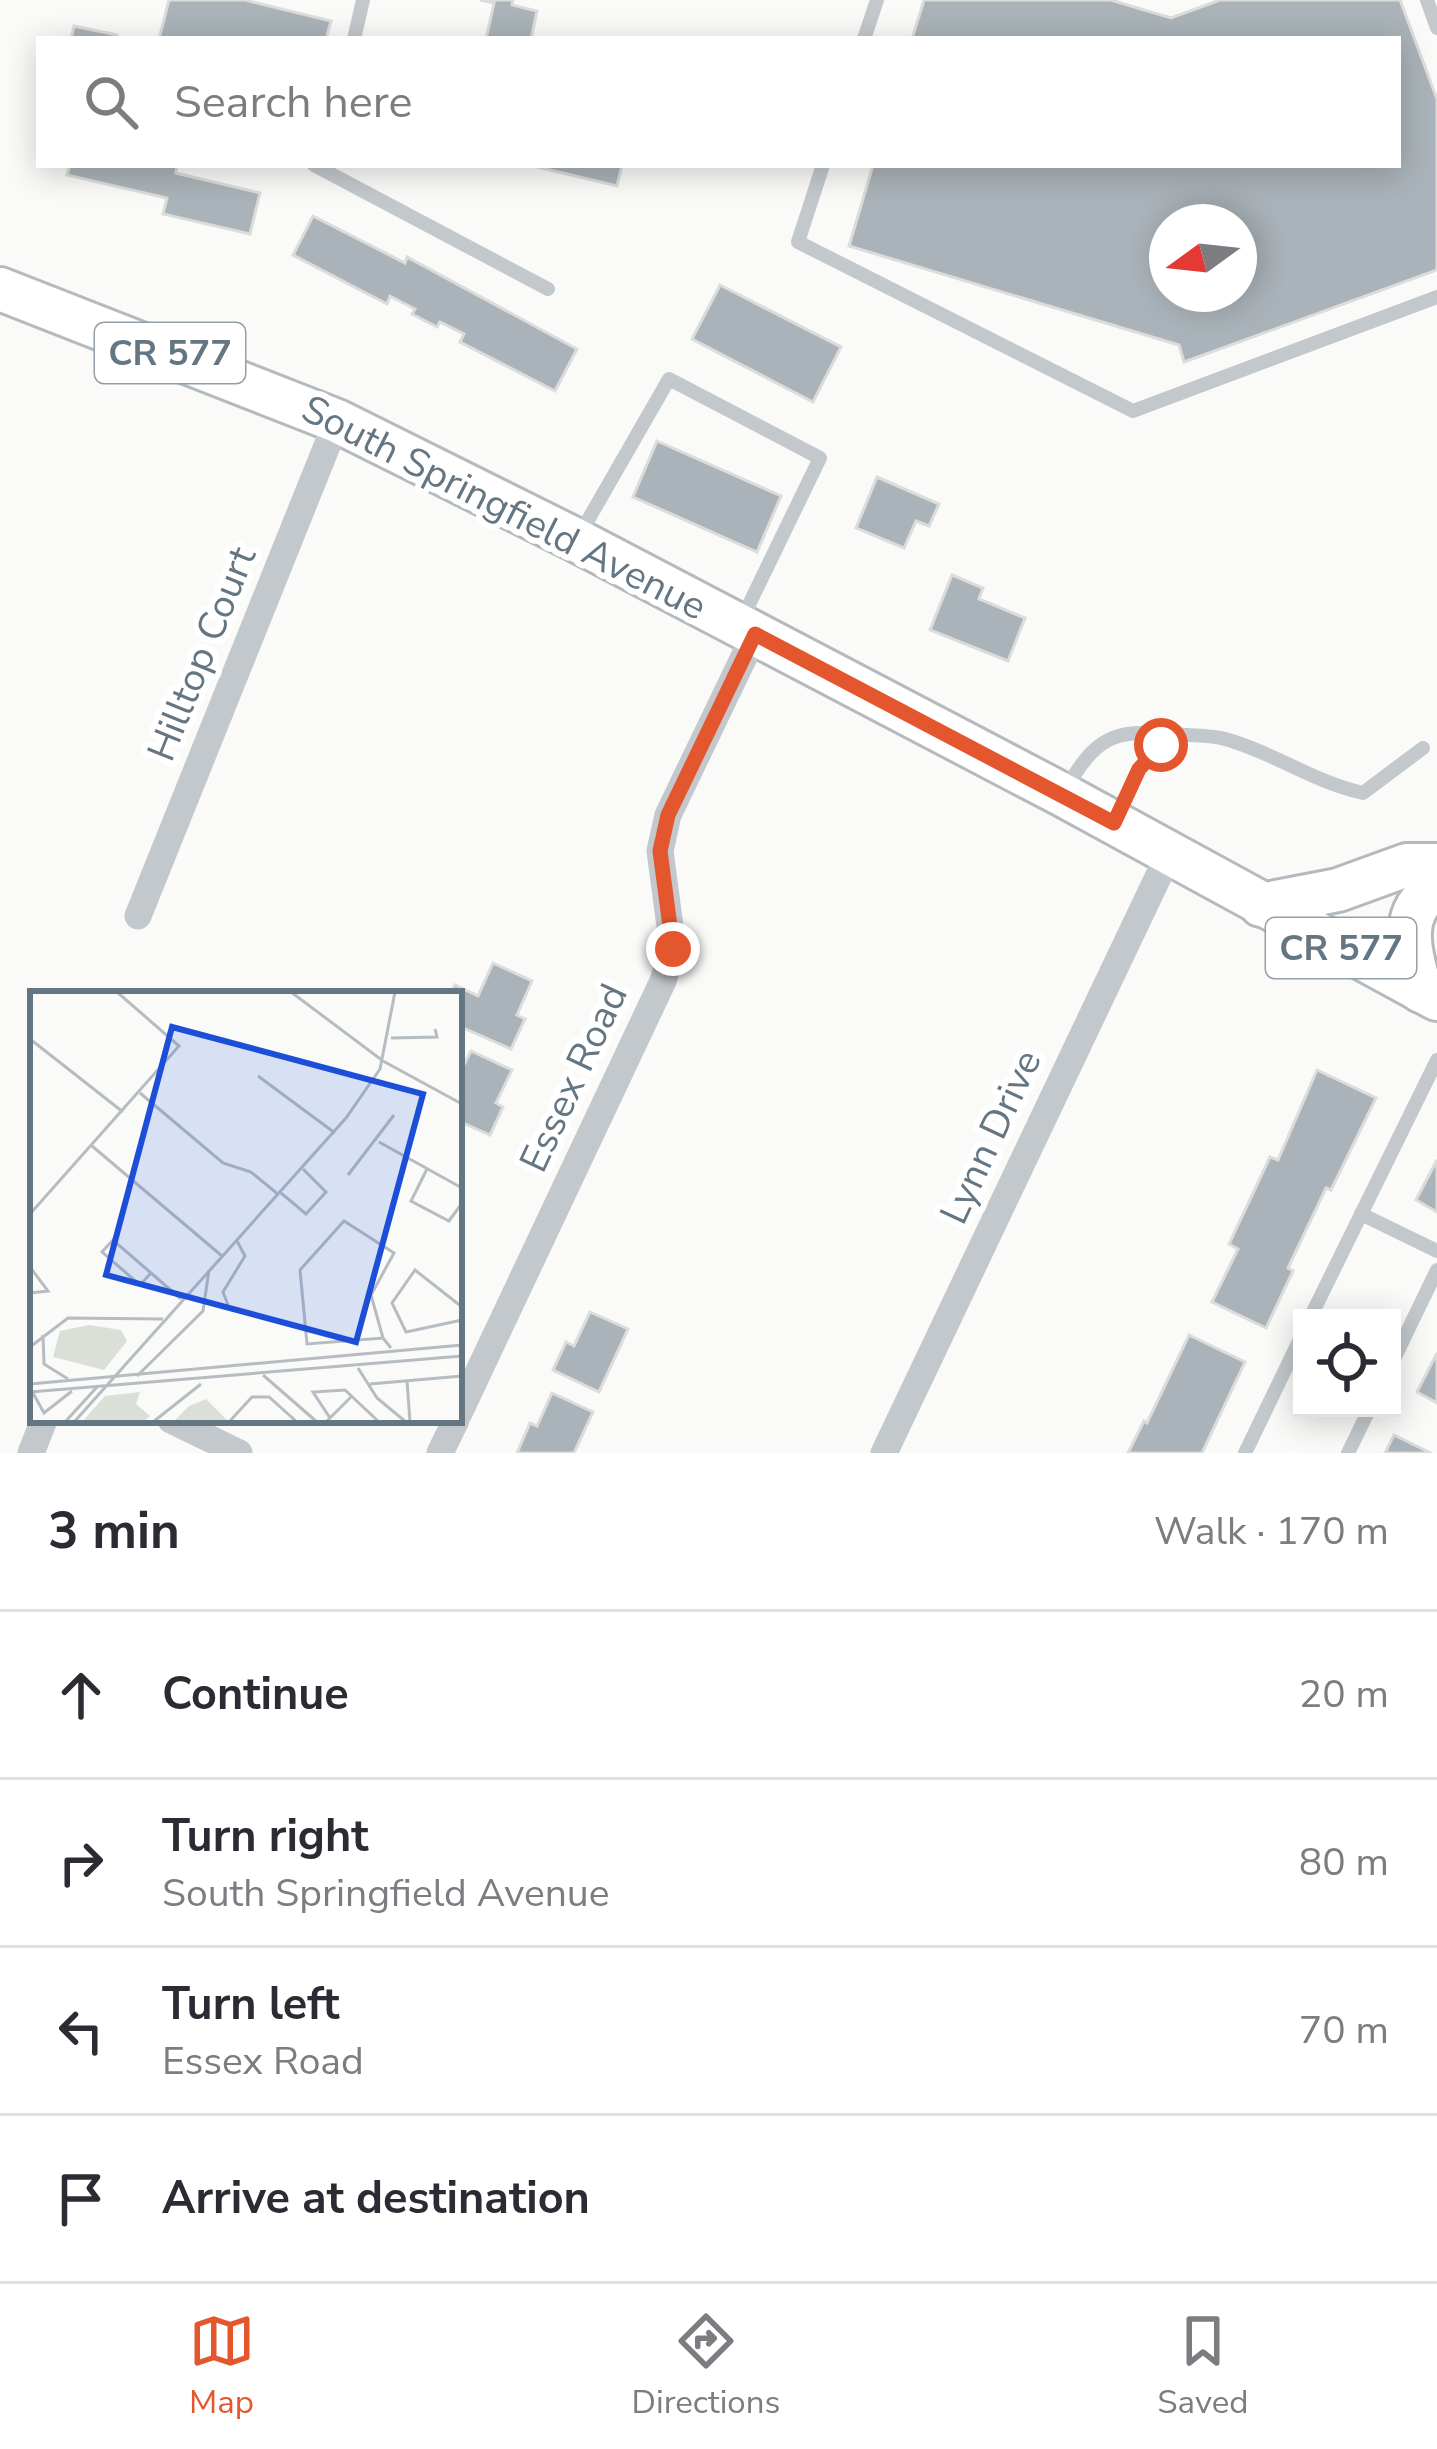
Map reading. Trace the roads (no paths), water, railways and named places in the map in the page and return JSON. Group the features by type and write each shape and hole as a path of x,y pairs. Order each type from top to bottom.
{"main road":[{"name":"South Springfield Avenue","path":"0,289 338,421 1063,794 1429,995"},
{"path":"1261,905 1338,890 1407,865 1437,865"},
{"path":"1429,995 1410,951 1410,923 1420,899 1437,887"}],"street":[{"name":"Hilltop Court","path":"138,916 338,421"},
{"name":"Essex Road","path":"462,1408 663,981 673,949 660,851 668,815 747,630"},
{"name":"Lynn Drive","path":"884,1453 1169,854"},
{"path":"31,1453 43,1423"},
{"path":"177,1423 239,1453"},
{"name":"Essex Road","path":"440,1453 455,1423"}],"lane":[{"path":"355,36 363,0"},
{"path":"865,36 877,0"},
{"path":"1427,0 1437,28"},
{"path":"325,168 548,289"},
{"path":"822,168 798,242 1133,411 1437,297"},
{"path":"576,540 669,379 802,448 820,458 747,630"},
{"path":"1063,794 1082,760 1120,734 1136,730 1226,739 1329,784 1363,793 1423,748"},
{"path":"1114,823 1139,769 1174,735"},
{"path":"1314,1309 1437,1060"},
{"path":"1361,1214 1437,1251"},
{"path":"1401,1344 1437,1270"},
{"path":"1245,1453 1293,1354"},
{"path":"1348,1453 1366,1417"}]}
